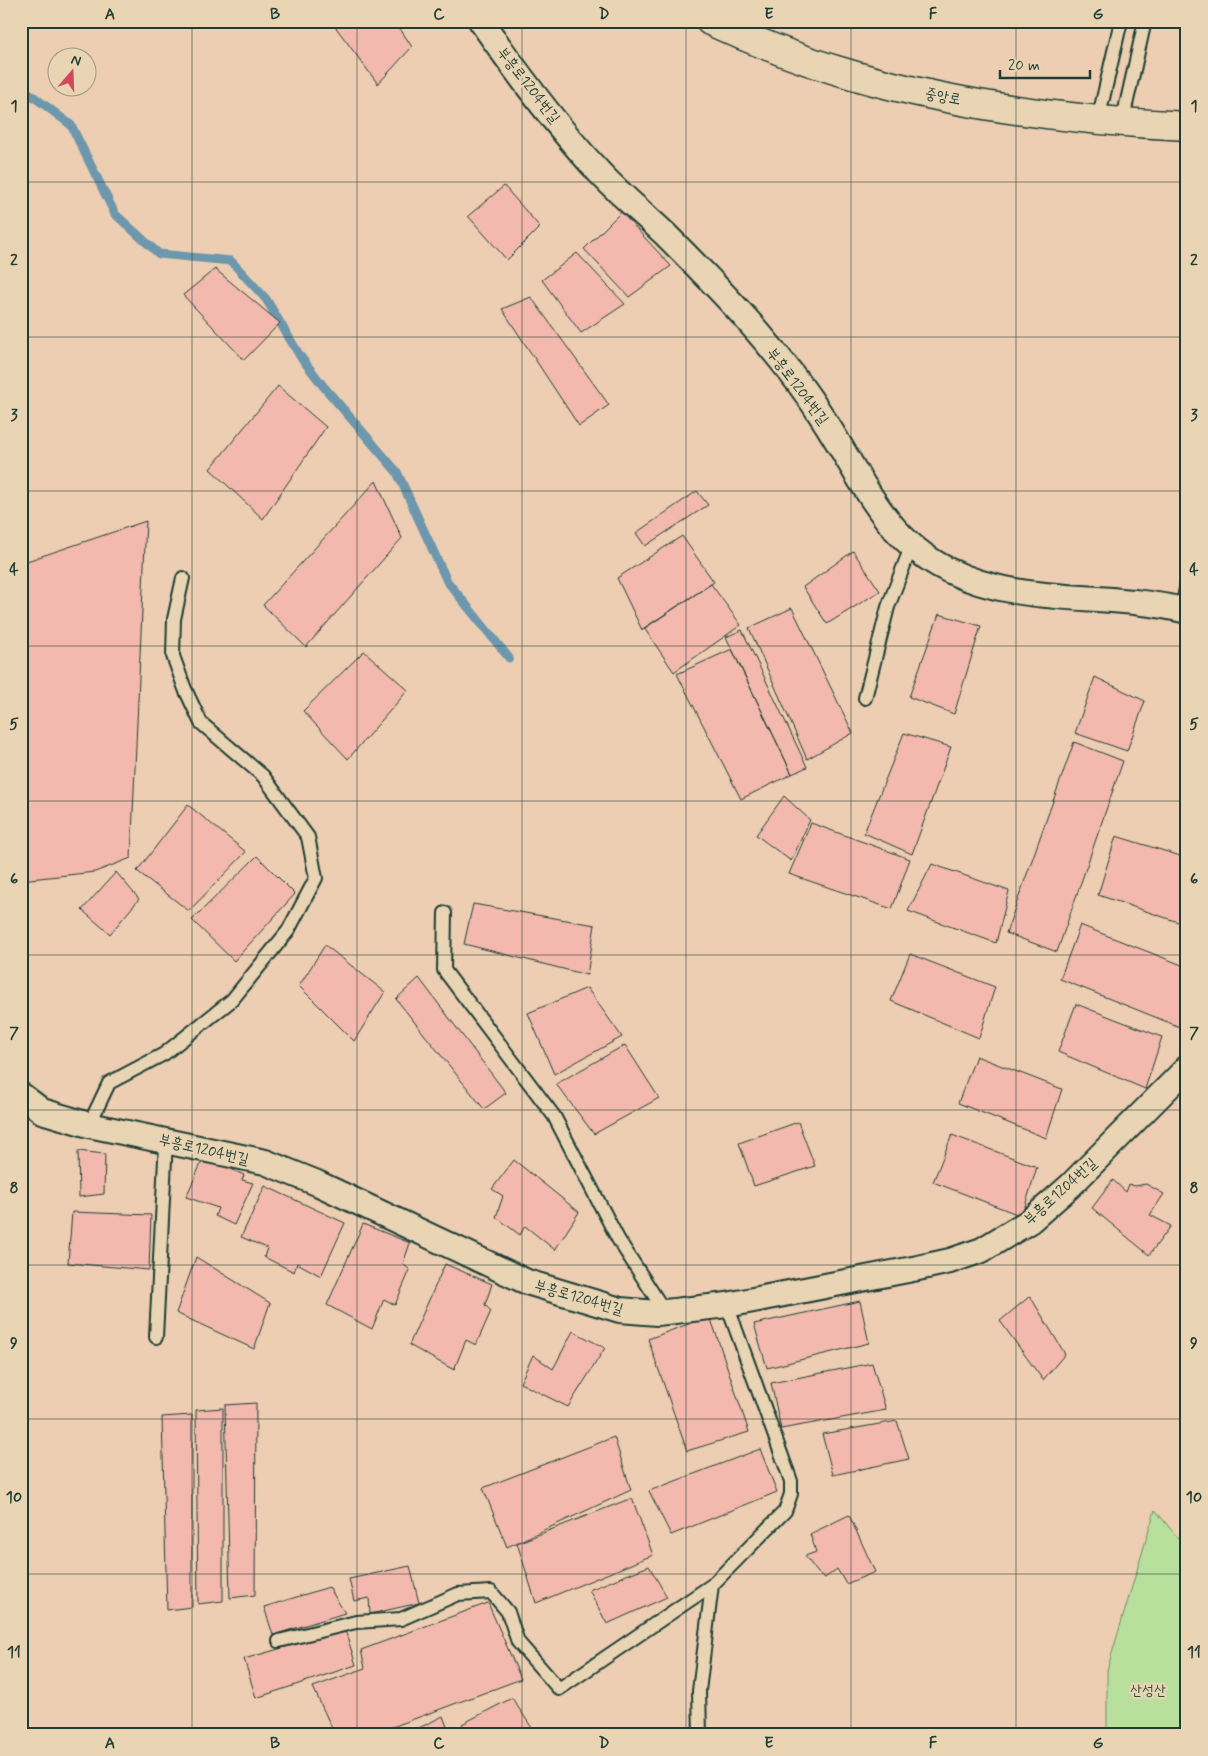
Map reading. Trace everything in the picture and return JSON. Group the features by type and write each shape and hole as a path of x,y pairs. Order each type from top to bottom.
{"main road":[{"name":"중앙로","path":"710,21 793,56 864,79 960,99 1110,121 1187,126"}],"street":[{"name":"부흥로1204번길","path":"481,21 510,64 598,172 664,233 732,304 783,363 826,422 869,497 911,547 949,571 984,584 1012,590 1140,602 1184,610"},
{"name":"부흥로1204번길","path":"21,1095 42,1111 89,1125 265,1162 316,1183 527,1282 620,1310 665,1312 727,1305 918,1268 950,1261 982,1250 1030,1221 1070,1186 1187,1068"}],"lane":[{"path":"1110,121 1121,21"},
{"path":"1110,121 1145,21"},
{"path":"865,698 888,607 911,547"},
{"path":"89,1125 109,1083 164,1054 232,1000 288,931 316,878 308,837 263,776 201,723 186,690 173,656 174,619 184,578"},
{"path":"1184,610 1187,583"},
{"path":"445,913 444,970 554,1116 618,1239 665,1312"},
{"path":"156,1337 166,1140"},
{"path":"279,1641 356,1622 401,1619 458,1594 490,1592 508,1612 518,1642 559,1689 712,1585 785,1511 792,1494 791,1481 727,1305"},
{"path":"700,1735 700,1691 712,1585"}],"green space":[{"name":"산성산","path":"1155,1510 1187,1549 1187,1735 1107,1735 1107,1670"}],"building":[{"path":"331,21 395,21 412,47 378,84"},
{"path":"504,186 540,227 507,260 468,216"},
{"path":"621,212 671,266 629,297 584,249"},
{"path":"577,253 625,304 581,333 542,280"},
{"path":"215,269 280,323 244,360 183,295"},
{"path":"531,297 609,405 579,426 502,309"},
{"path":"278,386 326,427 263,519 210,469"},
{"path":"376,481 402,538 306,647 263,605"},
{"path":"697,491 708,505 645,546 636,533"},
{"path":"146,521 131,858 95,872 21,880 21,563"},
{"path":"682,536 714,582 642,630 617,578"},
{"path":"853,551 880,591 827,624 803,587"},
{"path":"711,584 741,625 674,672 644,628"},
{"path":"792,608 853,733 807,759 749,628"},
{"path":"939,614 981,626 954,714 909,697"},
{"path":"742,630 807,767 792,774 726,637"},
{"path":"732,649 792,774 741,799 677,674"},
{"path":"364,651 408,690 348,759 303,711"},
{"path":"1095,677 1145,701 1127,751 1075,733"},
{"path":"904,733 951,747 912,854 864,833"},
{"path":"1074,742 1123,761 1057,952 1006,933"},
{"path":"784,796 810,820 791,861 756,835"},
{"path":"188,805 246,852 189,911 137,871"},
{"path":"811,823 910,859 892,909 789,874"},
{"path":"1116,836 1187,858 1187,925 1098,895"},
{"path":"257,856 295,894 234,961 192,920"},
{"path":"932,864 1009,891 996,943 908,911"},
{"path":"116,872 139,899 110,934 82,910"},
{"path":"473,904 595,925 587,975 464,944"},
{"path":"1080,925 1187,967 1187,1010 1180,1027 1060,979"},
{"path":"325,945 385,992 354,1041 299,986"},
{"path":"910,954 995,987 979,1038 891,1001"},
{"path":"419,978 506,1093 484,1109 396,999"},
{"path":"587,988 622,1037 554,1074 528,1013"},
{"path":"1076,1004 1162,1037 1145,1089 1058,1052"},
{"path":"625,1045 659,1098 594,1134 556,1084"},
{"path":"976,1056 1062,1089 1046,1138 958,1103"},
{"path":"798,1122 815,1166 754,1186 739,1143"},
{"path":"952,1135 1037,1167 1022,1216 933,1182"},
{"path":"78,1151 105,1154 104,1194 79,1197"},
{"path":"204,1157 244,1175 242,1180 253,1183 234,1225 215,1216 218,1208 186,1197"},
{"path":"514,1160 579,1212 555,1250 525,1226 520,1235 496,1217 503,1196 492,1189"},
{"path":"1113,1180 1126,1192 1129,1184 1135,1186 1146,1184 1164,1194 1150,1215 1171,1226 1149,1255 1092,1208"},
{"path":"265,1186 345,1223 321,1276 297,1263 294,1272 264,1257 267,1248 241,1237"},
{"path":"72,1212 151,1215 149,1270 68,1263"},
{"path":"363,1224 410,1243 403,1264 410,1270 395,1305 384,1299 372,1329 327,1305"},
{"path":"196,1257 270,1303 254,1349 176,1313"},
{"path":"445,1264 492,1284 485,1305 491,1311 476,1345 466,1340 454,1370 409,1345"},
{"path":"1030,1296 1065,1354 1043,1380 1000,1321"},
{"path":"860,1301 869,1343 767,1368 754,1324"},
{"path":"710,1316 749,1432 687,1451 648,1339"},
{"path":"573,1331 605,1348 568,1407 520,1383 533,1355 553,1369"},
{"path":"872,1363 886,1410 781,1429 771,1383"},
{"path":"256,1403 255,1595 230,1598 225,1405"},
{"path":"223,1408 223,1601 198,1604 196,1410"},
{"path":"192,1415 192,1607 167,1610 162,1417"},
{"path":"897,1421 909,1459 833,1475 822,1434"},
{"path":"614,1437 631,1490 507,1547 483,1488"},
{"path":"760,1449 777,1492 671,1535 649,1491"},
{"path":"632,1498 653,1555 536,1603 517,1543"},
{"path":"849,1515 875,1572 846,1584 837,1569 825,1578 818,1573 805,1556 816,1552 810,1534"},
{"path":"410,1566 419,1603 370,1614 369,1598 354,1601 349,1579"},
{"path":"649,1566 667,1597 607,1624 589,1590"},
{"path":"329,1587 345,1613 273,1635 264,1607"},
{"path":"488,1603 521,1679 371,1735 335,1735 313,1687 365,1668 361,1650"},
{"path":"345,1630 356,1665 256,1698 244,1659"},
{"path":"512,1698 536,1734 468,1735 462,1724"},
{"path":"443,1716 450,1735 405,1735"}],"waterway":[{"path":"21,87 71,125 115,214 159,254 231,261 266,299 300,356 397,472 447,581 509,658"}]}
